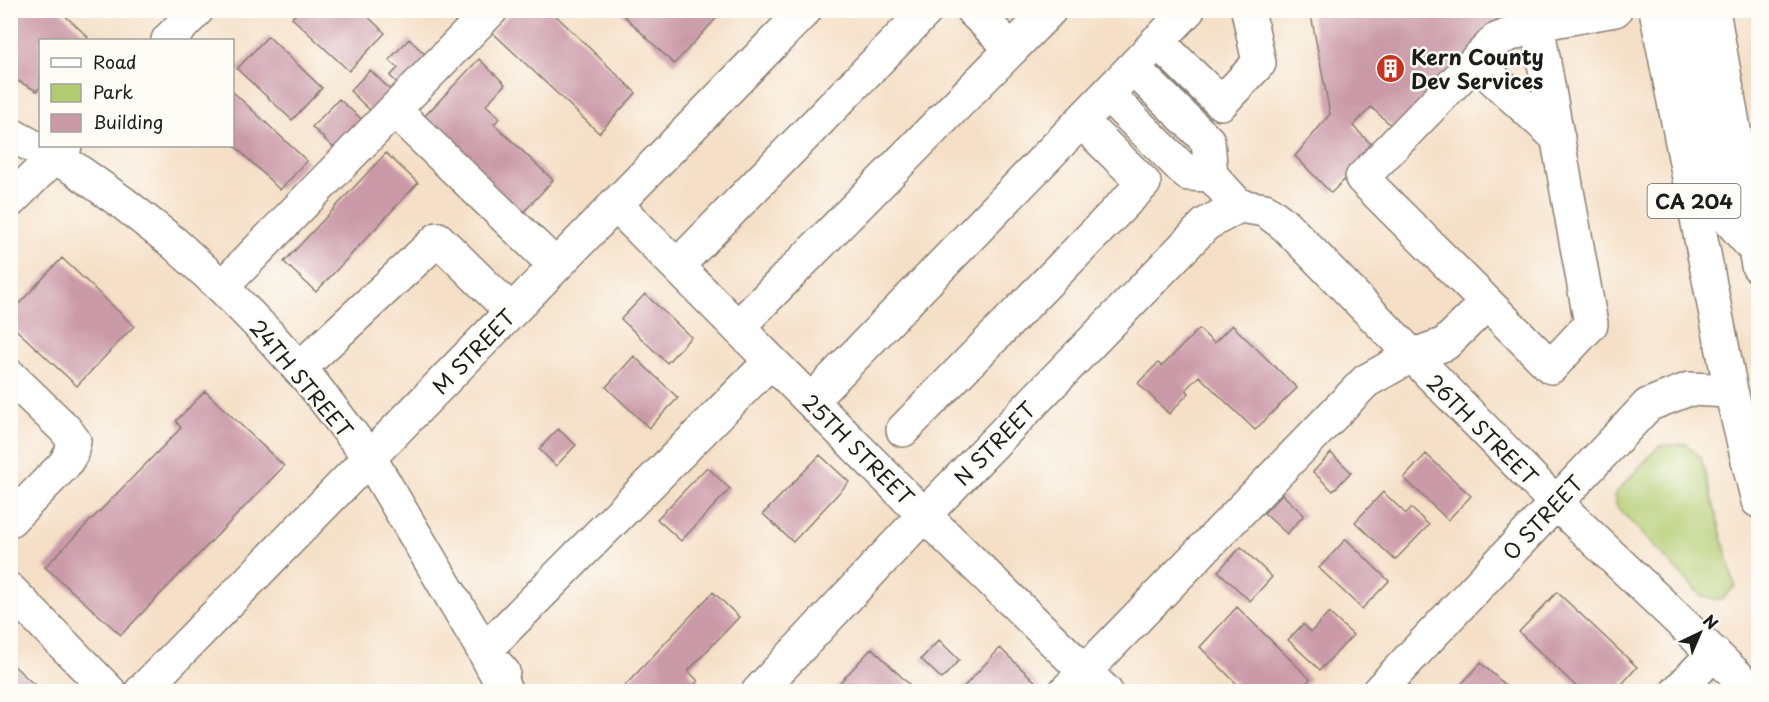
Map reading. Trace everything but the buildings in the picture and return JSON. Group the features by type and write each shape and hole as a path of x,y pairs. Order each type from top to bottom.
{"main road":[{"path":"169,39 197,10"},
{"path":"222,287 491,10"},
{"name":"M STREET","path":"141,692 805,10"},
{"path":"677,266 927,10"},
{"path":"972,10 1012,49"},
{"path":"811,401 1188,10"},
{"path":"1157,42 1221,103 1258,63 1248,10"},
{"path":"1536,17 1591,324 1551,367 1362,178 1496,40 1536,17 1616,10"},
{"name":"CA 204","path":"1656,10 1731,391 1758,501"},
{"path":"1680,10 1714,180 1726,216 1757,254"},
{"name":"CA 204","path":"1713,10 1757,254"},
{"path":"738,327 1012,49 1036,15"},
{"path":"1475,62 1558,138"},
{"path":"1133,68 1208,141 1211,175 1239,206"},
{"path":"1107,94 1188,174 1211,175"},
{"path":"394,110 556,266"},
{"path":"903,430 1144,183 1081,122"},
{"name":"24TH STREET","path":"10,134 39,144"},
{"path":"10,201 59,151"},
{"name":"24TH STREET","path":"59,151 75,169 174,243 222,287 299,369 369,457 484,651 520,692"},
{"name":"25TH STREET","path":"615,204 924,515 1085,685"},
{"name":"26TH STREET","path":"1239,206 1265,210 1285,225 1556,502 1754,692"},
{"name":"N STREET","path":"758,692 924,515 1206,224 1239,206"},
{"path":"299,369 438,239 511,311"},
{"path":"1085,685 1366,381 1412,356 1445,344 1487,303"},
{"path":"506,692 484,651 771,361"},
{"path":"10,376 66,429 74,441 71,454 64,465 10,520"},
{"name":"O STREET","path":"1378,692 1648,405 1689,389 1731,391"},
{"path":"1731,391 1758,410"},
{"path":"10,590 110,692"},
{"path":"1677,692 1714,653"}],"green space":[{"path":"1686,444 1701,458 1735,586 1722,600 1702,597 1617,507 1614,495 1659,446"}],"place":[{"name":"Kern County Dev Services","path":"1390,68"}]}
